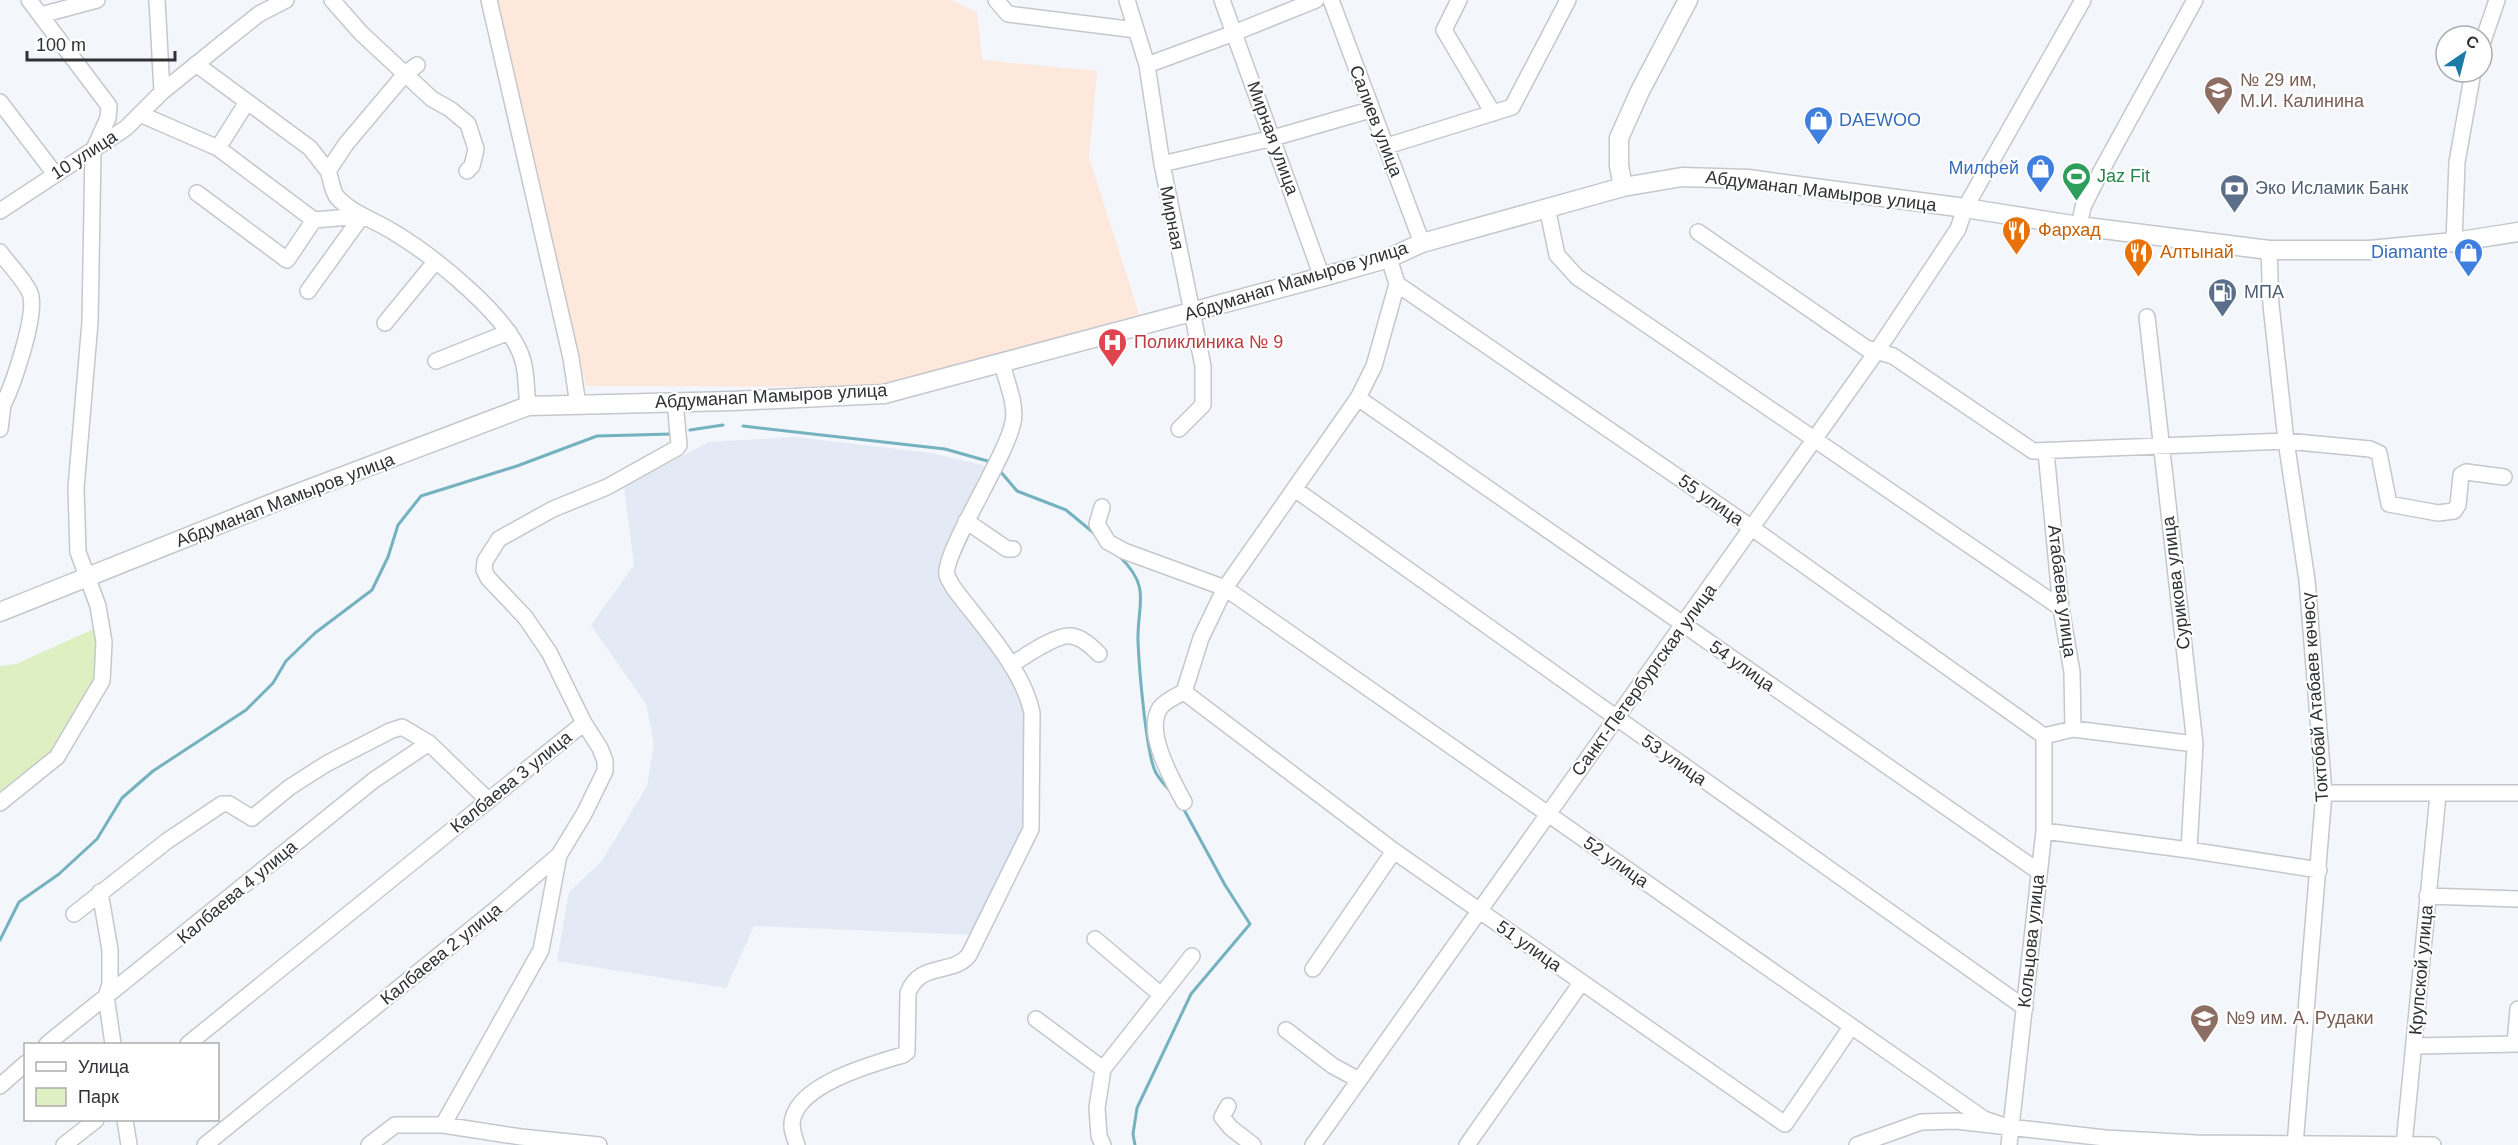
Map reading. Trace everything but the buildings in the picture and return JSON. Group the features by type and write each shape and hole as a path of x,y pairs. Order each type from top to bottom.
{"main road":[{"path":"1623,187 1619,166 1619,138 1640,91 1688,0"},
{"name":"Абдуманап Мамыров улица","path":"0,612 280,500 528,406 732,401 884,394 1322,277 1389,258 1422,243 1547,207 1623,187 1665,179 1713,177 1748,179 2079,226 2269,250 2368,250 2454,242 2518,232"}],"street":[{"path":"0,803 57,757 102,681 104,642 98,606 78,552 76,488 90,322 93,151 108,118 109,105 29,0"},
{"path":"41,15 97,0"},
{"path":"158,0 162,92"},
{"name":"10 улица","path":"0,211 126,128 162,92 196,64 259,14 286,0"},
{"path":"332,0 361,33 411,69 432,99 450,109 468,124 476,149 472,166 467,171"},
{"path":"489,0 571,358 578,405"},
{"path":"996,0 1008,14 1136,30"},
{"name":"Мирная","path":"1127,0 1147,65 1162,164 1203,366 1203,405 1179,429"},
{"name":"Мирная улица","path":"1222,0 1274,138 1322,277"},
{"path":"1147,65 1316,0"},
{"name":"Салиев улица","path":"1331,0 1422,243"},
{"path":"1459,0 1444,30 1493,113"},
{"path":"1387,146 1512,107 1568,0"},
{"name":"Санкт-Петербургская улица","path":"1313,1145 1684,626 1877,351 1958,229 1965,208 2083,0"},
{"path":"2079,226 2083,207 2100,173 2195,0"},
{"path":"2488,24 2495,1"},
{"path":"196,64 310,148 328,171 336,196 362,216 395,232 476,295 509,332 523,360 528,406"},
{"path":"328,171 346,144 411,69"},
{"path":"2454,242 2457,162 2471,84"},
{"path":"0,102 56,174"},
{"path":"218,148 247,102"},
{"path":"1162,164 1274,138 1371,110"},
{"path":"140,114 218,148 314,220 362,216"},
{"path":"197,193 287,260 314,220"},
{"path":"1547,207 1557,255 1577,277 2061,608"},
{"path":"308,291 362,216"},
{"path":"1698,232 1866,348 1893,356 2033,451 2160,448 2286,441 2376,450 2379,453 2389,504 2404,509 2449,513 2454,511 2458,505 2461,475 2466,472 2504,477"},
{"name":"Токтобай Атабаев көчөсү","path":"2269,250 2271,305 2286,441 2307,580 2324,793 2295,1144"},
{"path":"0,252 28,289 32,305 21,357 11,389 1,403 0,429"},
{"path":"1184,802 1159,755 1156,723 1160,709 1172,698 1184,692 1201,638 1225,588 1296,490 1358,398 1374,366 1397,284 1389,258"},
{"path":"385,322 435,262"},
{"name":"55 улица","path":"1397,284 1752,528 2044,736"},
{"name":"Сурикова улица","path":"2147,317 2195,744 2189,850"},
{"path":"436,361 509,332"},
{"path":"797,1145 792,1132 793,1117 814,1091 857,1068 903,1056 907,1052 908,993 911,983 919,975 964,962 969,956 1031,830 1032,713 1028,694 1011,665 953,587 946,574 966,521 993,474 1014,421 1002,363"},
{"name":"54 улица","path":"1358,398 2038,871"},
{"name":"Калбаева 3 улица","path":"189,1043 584,723 549,652 525,617 488,578 484,570 485,561 499,539 553,509 607,487 677,448 679,445 675,402"},
{"name":"Атабаева улица","path":"2046,452 2061,608 2072,672 2073,729"},
{"name":"53 улица","path":"1296,490 2025,1008"},
{"name":"52 улица","path":"1102,507 1097,524 1108,542 1124,551 1225,588 1984,1119 2011,1128"},
{"path":"966,521 1007,549 1013,549"},
{"path":"1011,665 1060,637 1071,636 1081,639 1099,654"},
{"name":"51 улица","path":"1184,692 1394,851 1785,1124 1851,1027"},
{"name":"Калбаева 2 улица","path":"206,1145 559,855 584,814 605,771 605,761 600,748 584,723"},
{"path":"74,914 100,892 222,804 229,804 252,818 290,787 326,764 402,727 429,743 488,800"},
{"path":"2044,736 2073,729 2195,744"},
{"name":"Кольцова улица","path":"2009,1145 2044,831 2044,736"},
{"name":"Калбаева 4 улица","path":"48,1043 158,957 374,780 429,743"},
{"path":"2324,793 2438,795 2518,793"},
{"name":"Крупской улица","path":"2404,1145 2438,795"},
{"path":"2044,831 2319,870"},
{"path":"1313,969 1394,851"},
{"path":"443,1125 541,950 559,855"},
{"path":"100,892 110,950 110,984 106,996 114,1043"},
{"path":"2427,896 2518,899"},
{"path":"1095,939 1160,994"},
{"path":"1103,1145 1099,1136 1097,1108 1103,1070 1160,994 1192,956"},
{"path":"1467,1145 1581,983"},
{"path":"2414,1046 2517,1044 2518,1009"},
{"path":"1036,1019 1103,1070"},
{"path":"1286,1030 1333,1066 1359,1080"},
{"path":"0,1086 24,1065"},
{"path":"1228,1106 1222,1118 1253,1145"},
{"path":"64,1145 94,1121"},
{"path":"125,1121 129,1145"},
{"path":"1857,1145 1921,1122 1956,1121 2104,1141 2196,1144 2433,1145"},
{"path":"369,1145 395,1125 443,1125 543,1142 599,1145"}],"shaded area":[{"path":"496,0 951,0 977,12 982,60 1097,71 1089,157 1139,314 891,387 586,386"},
{"path":"795,437 931,453 987,466 941,573 1022,695 1034,815 973,935 754,926 726,988 557,961 569,892 602,861 647,786 654,745 646,704 591,625 634,565 624,487 709,442"}],"green space":[{"path":"98,627 97,681 48,759 0,801 0,666 16,664"}],"waterway":[{"path":"690,430 723,425"},
{"path":"743,426 945,449 991,462"},
{"path":"0,940 19,902 59,874 97,839 122,798 153,771 246,710 273,683 286,661 315,633 372,590 388,557 398,525 421,496 517,466 597,436 672,434"},
{"path":"1000,471 1017,491 1066,510 1095,534"},
{"path":"1120,557 1130,568 1139,587 1141,597 1138,641 1146,730 1152,763 1156,773 1170,791"},
{"path":"1135,1145 1133,1134 1137,1108 1191,994 1250,924 1225,885 1182,806"}],"place":[{"name":"№ 29 им, М.И. Калинина","path":"2219,116"},
{"name":"DAEWOO","path":"1818,146"},
{"name":"Милфей","path":"2040,194"},
{"name":"Jaz Fit","path":"2076,202"},
{"name":"Эко Исламик Банк","path":"2234,214"},
{"name":"Фархад","path":"2017,256"},
{"name":"Алтынай","path":"2139,278"},
{"name":"Diamante","path":"2469,278"},
{"name":"МПА","path":"2223,318"},
{"name":"Поликлиника № 9","path":"1113,368"},
{"name":"№9 им. А. Рудаки","path":"2205,1044"}]}
